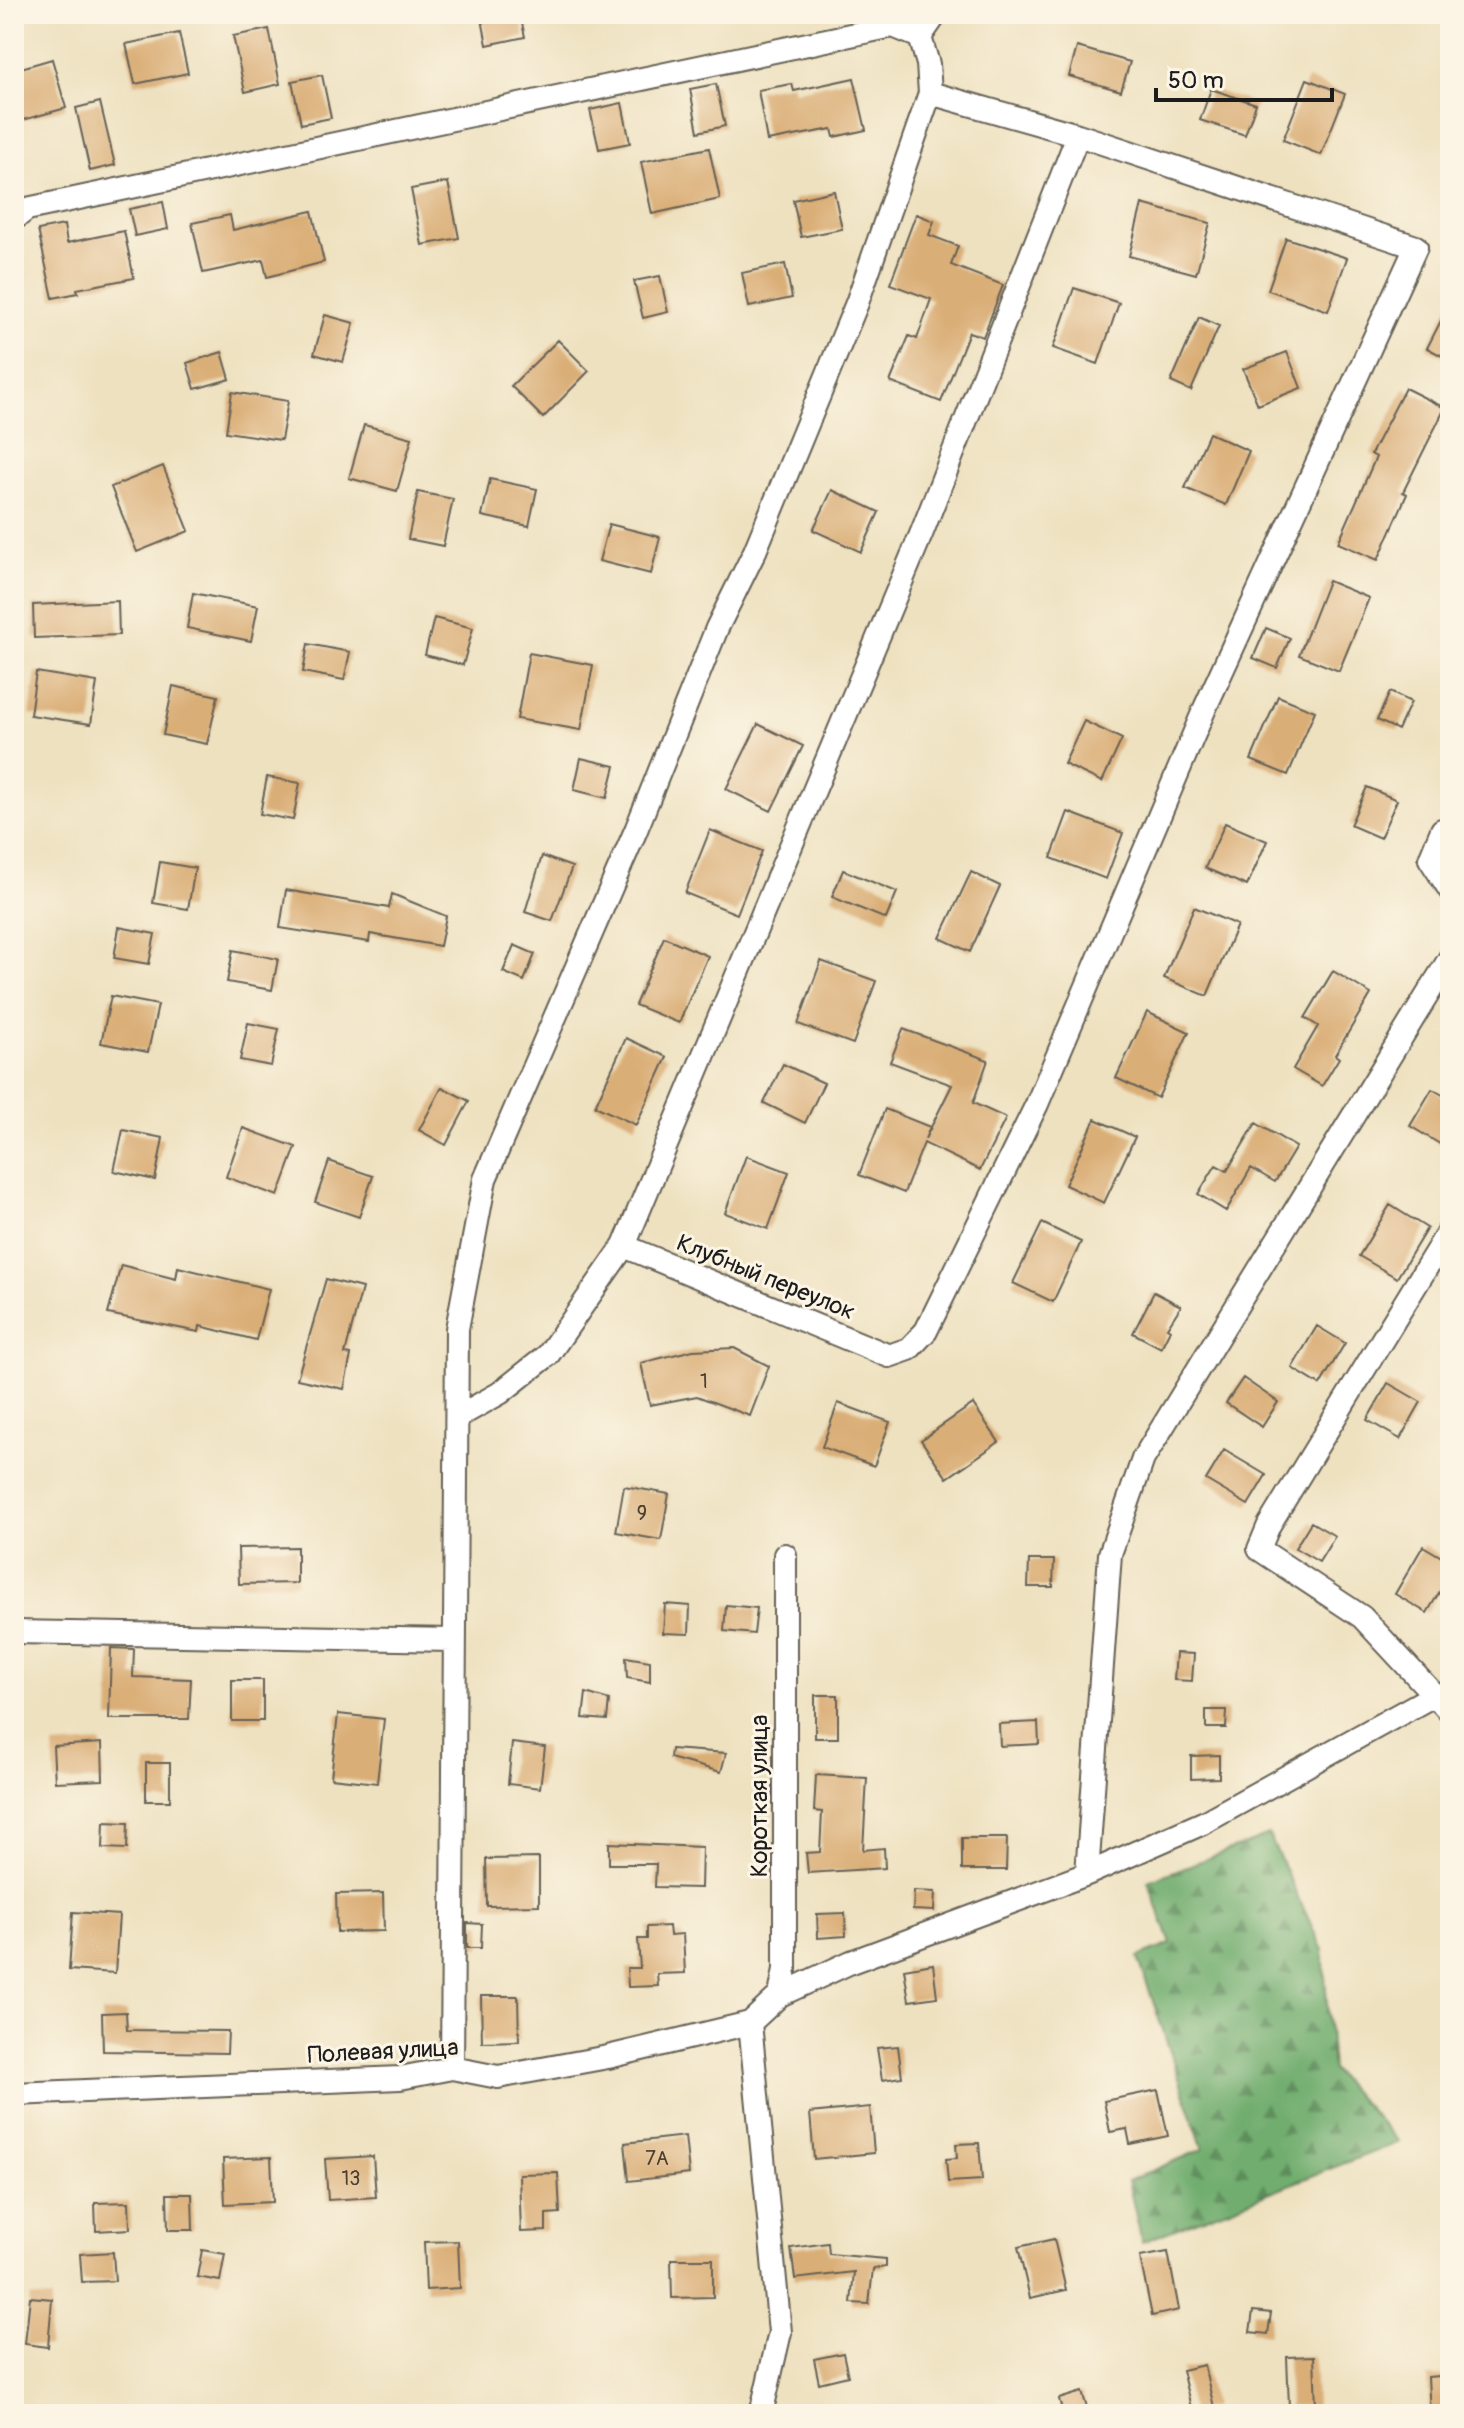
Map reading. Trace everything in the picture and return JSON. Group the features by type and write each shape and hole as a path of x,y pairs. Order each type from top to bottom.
{"street":[{"path":"920,37 936,14"},
{"path":"14,219 27,209 58,202 893,26 920,37"},
{"path":"452,2068 453,1640 459,1416 457,1329 485,1179 636,830 717,628 761,536 857,303 930,93 928,64 920,37"},
{"path":"459,1416 500,1393 548,1355 624,1246 922,532 1078,135 930,93"},
{"name":"Клубный переулок","path":"624,1246 889,1356 909,1349 926,1331 1037,1104 1205,708 1416,247 1078,135"},
{"path":"1442,830 1430,859 1450,890"},
{"path":"1087,1874 1110,1554 1143,1459 1450,958"},
{"path":"761,2414 780,2332 750,2023 780,1995 851,1962 1087,1874 1203,1823 1443,1703 1362,1617 1259,1549 1269,1525 1450,1229"},
{"name":"Короткая улица","path":"780,1995 785,1969 785,1555"},
{"path":"14,1632 453,1640"},
{"name":"Полевая улица","path":"14,2094 400,2078 452,2068 498,2077 608,2057 750,2023"}],"green space":[{"path":"1269,1835 1323,1950 1332,2070 1399,2142 1142,2242 1128,2181 1203,2149 1138,1957 1171,1944 1148,1881"}],"building":[{"path":"481,14 520,14 525,37 487,45"},
{"path":"269,29 280,84 245,92 233,36"},
{"path":"179,33 188,73 135,84 126,44"},
{"path":"1077,47 1130,62 1121,91 1069,76"},
{"path":"52,59 66,108 23,120 14,90 14,70"},
{"path":"322,75 331,118 301,124 292,81"},
{"path":"854,78 866,130 834,137 832,129 767,141 758,90 792,84 794,91"},
{"path":"1307,79 1345,94 1321,155 1283,140"},
{"path":"716,84 725,126 698,132 690,89"},
{"path":"1211,89 1256,104 1245,135 1200,120"},
{"path":"100,102 115,165 90,171 76,108"},
{"path":"622,103 630,143 599,149 590,110"},
{"path":"709,148 720,199 652,214 641,162"},
{"path":"448,182 459,238 422,245 411,189"},
{"path":"834,191 842,229 801,237 793,200"},
{"path":"163,202 168,229 135,236 129,209"},
{"path":"1142,204 1210,223 1196,274 1129,256"},
{"path":"312,211 324,262 267,277 263,260 203,273 192,223 230,215 233,230"},
{"path":"916,214 934,221 929,235 958,246 951,265 1003,285 983,337 969,332 941,402 890,382 909,336 917,339 931,299 890,284"},
{"path":"64,225 67,243 124,231 134,278 77,289 78,293 53,298 38,230"},
{"path":"1286,238 1347,258 1328,311 1268,290"},
{"path":"785,264 792,298 749,307 742,273"},
{"path":"660,276 668,312 643,318 634,281"},
{"path":"1074,288 1119,303 1098,364 1053,348"},
{"path":"1450,303 1450,360 1427,348"},
{"path":"325,315 354,323 343,362 314,354"},
{"path":"1199,317 1219,326 1191,391 1171,382"},
{"path":"558,340 589,371 543,418 511,386"},
{"path":"222,352 230,379 195,389 187,363"},
{"path":"1287,352 1301,388 1258,405 1243,369"},
{"path":"1405,388 1445,408 1403,492 1407,494 1378,560 1338,543 1376,457 1371,454"},
{"path":"232,392 288,401 281,440 226,432"},
{"path":"364,425 412,438 397,491 349,478"},
{"path":"1209,433 1249,451 1226,505 1185,488"},
{"path":"163,466 189,531 137,552 111,487"},
{"path":"490,479 537,489 529,526 482,516"},
{"path":"832,490 879,512 861,552 813,530"},
{"path":"418,492 453,499 443,546 408,539"},
{"path":"609,524 660,537 651,574 599,561"},
{"path":"1328,581 1369,598 1339,671 1299,655"},
{"path":"193,593 258,606 251,641 187,628"},
{"path":"118,601 119,635 34,638 33,605"},
{"path":"434,618 473,628 463,665 425,655"},
{"path":"1266,628 1290,638 1277,668 1253,658"},
{"path":"308,644 350,652 344,680 303,672"},
{"path":"529,653 593,665 581,730 517,719"},
{"path":"36,672 97,682 91,724 30,715"},
{"path":"173,686 218,696 207,744 163,735"},
{"path":"1390,692 1411,702 1398,730 1377,720"},
{"path":"1278,696 1315,711 1288,775 1251,760"},
{"path":"1084,721 1122,739 1102,782 1064,764"},
{"path":"758,724 803,746 771,811 726,789"},
{"path":"581,758 615,766 607,798 574,790"},
{"path":"267,777 300,783 293,820 260,814"},
{"path":"1367,787 1397,800 1380,838 1350,825"},
{"path":"1068,812 1123,833 1106,879 1051,858"},
{"path":"1225,823 1267,841 1247,886 1205,868"},
{"path":"710,830 762,851 737,914 685,893"},
{"path":"542,856 572,867 552,921 525,912"},
{"path":"160,862 195,868 188,909 153,903"},
{"path":"843,870 897,892 886,919 832,897"},
{"path":"971,872 1000,886 970,952 940,938"},
{"path":"286,890 389,908 392,894 446,916 440,946 370,934 369,942 280,928"},
{"path":"1194,907 1237,925 1207,996 1164,978"},
{"path":"119,927 155,934 149,964 114,958"},
{"path":"664,937 708,956 679,1023 635,1005"},
{"path":"514,945 535,954 524,981 503,972"},
{"path":"233,950 278,959 272,990 227,982"},
{"path":"821,961 876,981 853,1044 798,1024"},
{"path":"1333,971 1371,994 1335,1055 1339,1058 1322,1086 1293,1069 1318,1026 1305,1018"},
{"path":"111,996 158,1005 148,1052 101,1043"},
{"path":"1147,1012 1189,1032 1158,1098 1116,1078"},
{"path":"248,1023 279,1029 271,1066 240,1060"},
{"path":"903,1029 988,1060 973,1103 1006,1118 980,1170 924,1143 904,1193 859,1175 885,1109 930,1127 925,1139 952,1085 890,1062"},
{"path":"626,1038 667,1057 636,1125 595,1106"},
{"path":"783,1064 824,1083 805,1123 764,1103"},
{"path":"442,1087 469,1101 446,1145 419,1130"},
{"path":"1432,1089 1450,1099 1450,1150 1410,1126"},
{"path":"1095,1119 1135,1137 1104,1203 1065,1185"},
{"path":"1256,1123 1296,1147 1275,1182 1251,1168 1226,1211 1198,1194 1216,1165 1227,1171"},
{"path":"243,1128 296,1147 278,1196 226,1177"},
{"path":"123,1130 163,1138 155,1180 114,1171"},
{"path":"746,1156 789,1172 768,1229 725,1213"},
{"path":"329,1161 373,1176 359,1217 315,1202"},
{"path":"1390,1205 1427,1228 1397,1278 1359,1256"},
{"path":"1042,1223 1081,1242 1053,1302 1013,1283"},
{"path":"121,1265 176,1279 178,1267 269,1289 256,1340 200,1326 199,1332 108,1314"},
{"path":"326,1279 362,1288 345,1354 351,1355 344,1389 297,1379"},
{"path":"1154,1292 1181,1306 1167,1328 1170,1330 1161,1348 1133,1333"},
{"path":"1317,1326 1345,1343 1320,1385 1292,1368"},
{"path":"734,1348 769,1366 750,1416 697,1396 650,1405 641,1363 693,1350"},
{"path":"1243,1378 1278,1402 1262,1427 1226,1403"},
{"path":"1388,1383 1421,1402 1400,1439 1367,1420"},
{"path":"838,1403 890,1422 874,1466 822,1447"},
{"path":"973,1404 999,1442 947,1478 921,1440"},
{"path":"1224,1450 1266,1475 1248,1505 1206,1480"},
{"path":"624,1486 669,1494 661,1540 616,1532"},
{"path":"1311,1522 1335,1536 1319,1562 1295,1548"},
{"path":"1423,1546 1450,1562 1450,1574 1427,1613 1395,1594"},
{"path":"297,1547 297,1583 239,1584 238,1548"},
{"path":"1029,1560 1054,1560 1053,1587 1028,1587"},
{"path":"665,1604 690,1606 689,1634 663,1633"},
{"path":"726,1605 757,1608 754,1634 724,1631"},
{"path":"111,1648 134,1649 133,1677 191,1679 189,1719 109,1719"},
{"path":"1176,1653 1194,1654 1192,1681 1174,1680"},
{"path":"626,1657 650,1661 650,1682 627,1678"},
{"path":"232,1680 263,1680 263,1721 232,1721"},
{"path":"586,1693 609,1700 607,1720 583,1718"},
{"path":"815,1695 838,1695 838,1738 815,1738"},
{"path":"1206,1710 1227,1710 1226,1728 1206,1728"},
{"path":"338,1714 384,1719 377,1783 331,1778"},
{"path":"1038,1722 1039,1744 1000,1746 999,1724"},
{"path":"102,1743 103,1780 55,1782 53,1746"},
{"path":"512,1743 545,1747 540,1788 508,1784"},
{"path":"671,1749 726,1753 721,1772 670,1758"},
{"path":"1219,1755 1219,1778 1191,1779 1191,1756"},
{"path":"146,1763 170,1763 170,1801 146,1801"},
{"path":"816,1775 867,1778 863,1850 884,1848 885,1868 808,1873 806,1853 820,1852 822,1812 814,1811"},
{"path":"104,1822 128,1823 127,1849 103,1848"},
{"path":"962,1838 1007,1838 1006,1870 962,1870"},
{"path":"609,1843 702,1847 701,1888 655,1887 656,1864 609,1864"},
{"path":"539,1858 539,1905 487,1906 486,1859"},
{"path":"914,1891 935,1892 934,1911 913,1910"},
{"path":"383,1893 384,1931 337,1932 336,1894"},
{"path":"73,1912 119,1915 115,1973 69,1970"},
{"path":"845,1913 846,1936 818,1938 817,1914"},
{"path":"467,1923 482,1924 481,1948 467,1948"},
{"path":"669,1926 670,1935 683,1934 685,1973 657,1974 658,1986 628,1987 627,1968 640,1968 638,1939 647,1939 647,1927"},
{"path":"933,1964 937,1997 909,2001 904,1969"},
{"path":"481,1996 518,1996 519,2041 482,2042"},
{"path":"126,2012 127,2030 228,2031 227,2053 103,2051 102,2013"},
{"path":"898,2046 902,2077 882,2080 877,2048"},
{"path":"1158,2090 1168,2136 1130,2144 1127,2129 1110,2132 1104,2101"},
{"path":"870,2107 874,2153 814,2159 810,2113"},
{"path":"685,2136 689,2174 629,2181 625,2143"},
{"path":"979,2143 982,2180 948,2182 946,2159 957,2158 956,2144"},
{"path":"373,2156 376,2197 328,2200 325,2159"},
{"path":"271,2157 273,2202 225,2204 223,2159"},
{"path":"558,2173 560,2213 546,2214 546,2231 521,2232 519,2174"},
{"path":"167,2194 192,2194 193,2230 168,2230"},
{"path":"129,2202 130,2229 96,2231 95,2203"},
{"path":"1054,2239 1066,2290 1030,2298 1018,2247"},
{"path":"458,2241 460,2288 426,2290 424,2242"},
{"path":"828,2243 829,2254 886,2259 886,2267 873,2269 869,2304 851,2303 854,2272 795,2279 791,2248"},
{"path":"202,2250 225,2254 220,2281 197,2277"},
{"path":"113,2252 115,2281 82,2282 80,2254"},
{"path":"1168,2252 1179,2310 1152,2316 1140,2257"},
{"path":"671,2259 713,2259 713,2297 672,2298"},
{"path":"30,2297 52,2299 48,2347 25,2344"},
{"path":"1253,2311 1271,2313 1268,2334 1250,2332"},
{"path":"843,2353 848,2376 819,2383 814,2359"},
{"path":"1314,2356 1316,2406 1289,2407 1287,2357"},
{"path":"1204,2365 1214,2407 1192,2412 1182,2370"},
{"path":"1450,2375 1450,2414 1430,2414 1428,2377"},
{"path":"1082,2392 1089,2414 1063,2414 1059,2399"}]}
